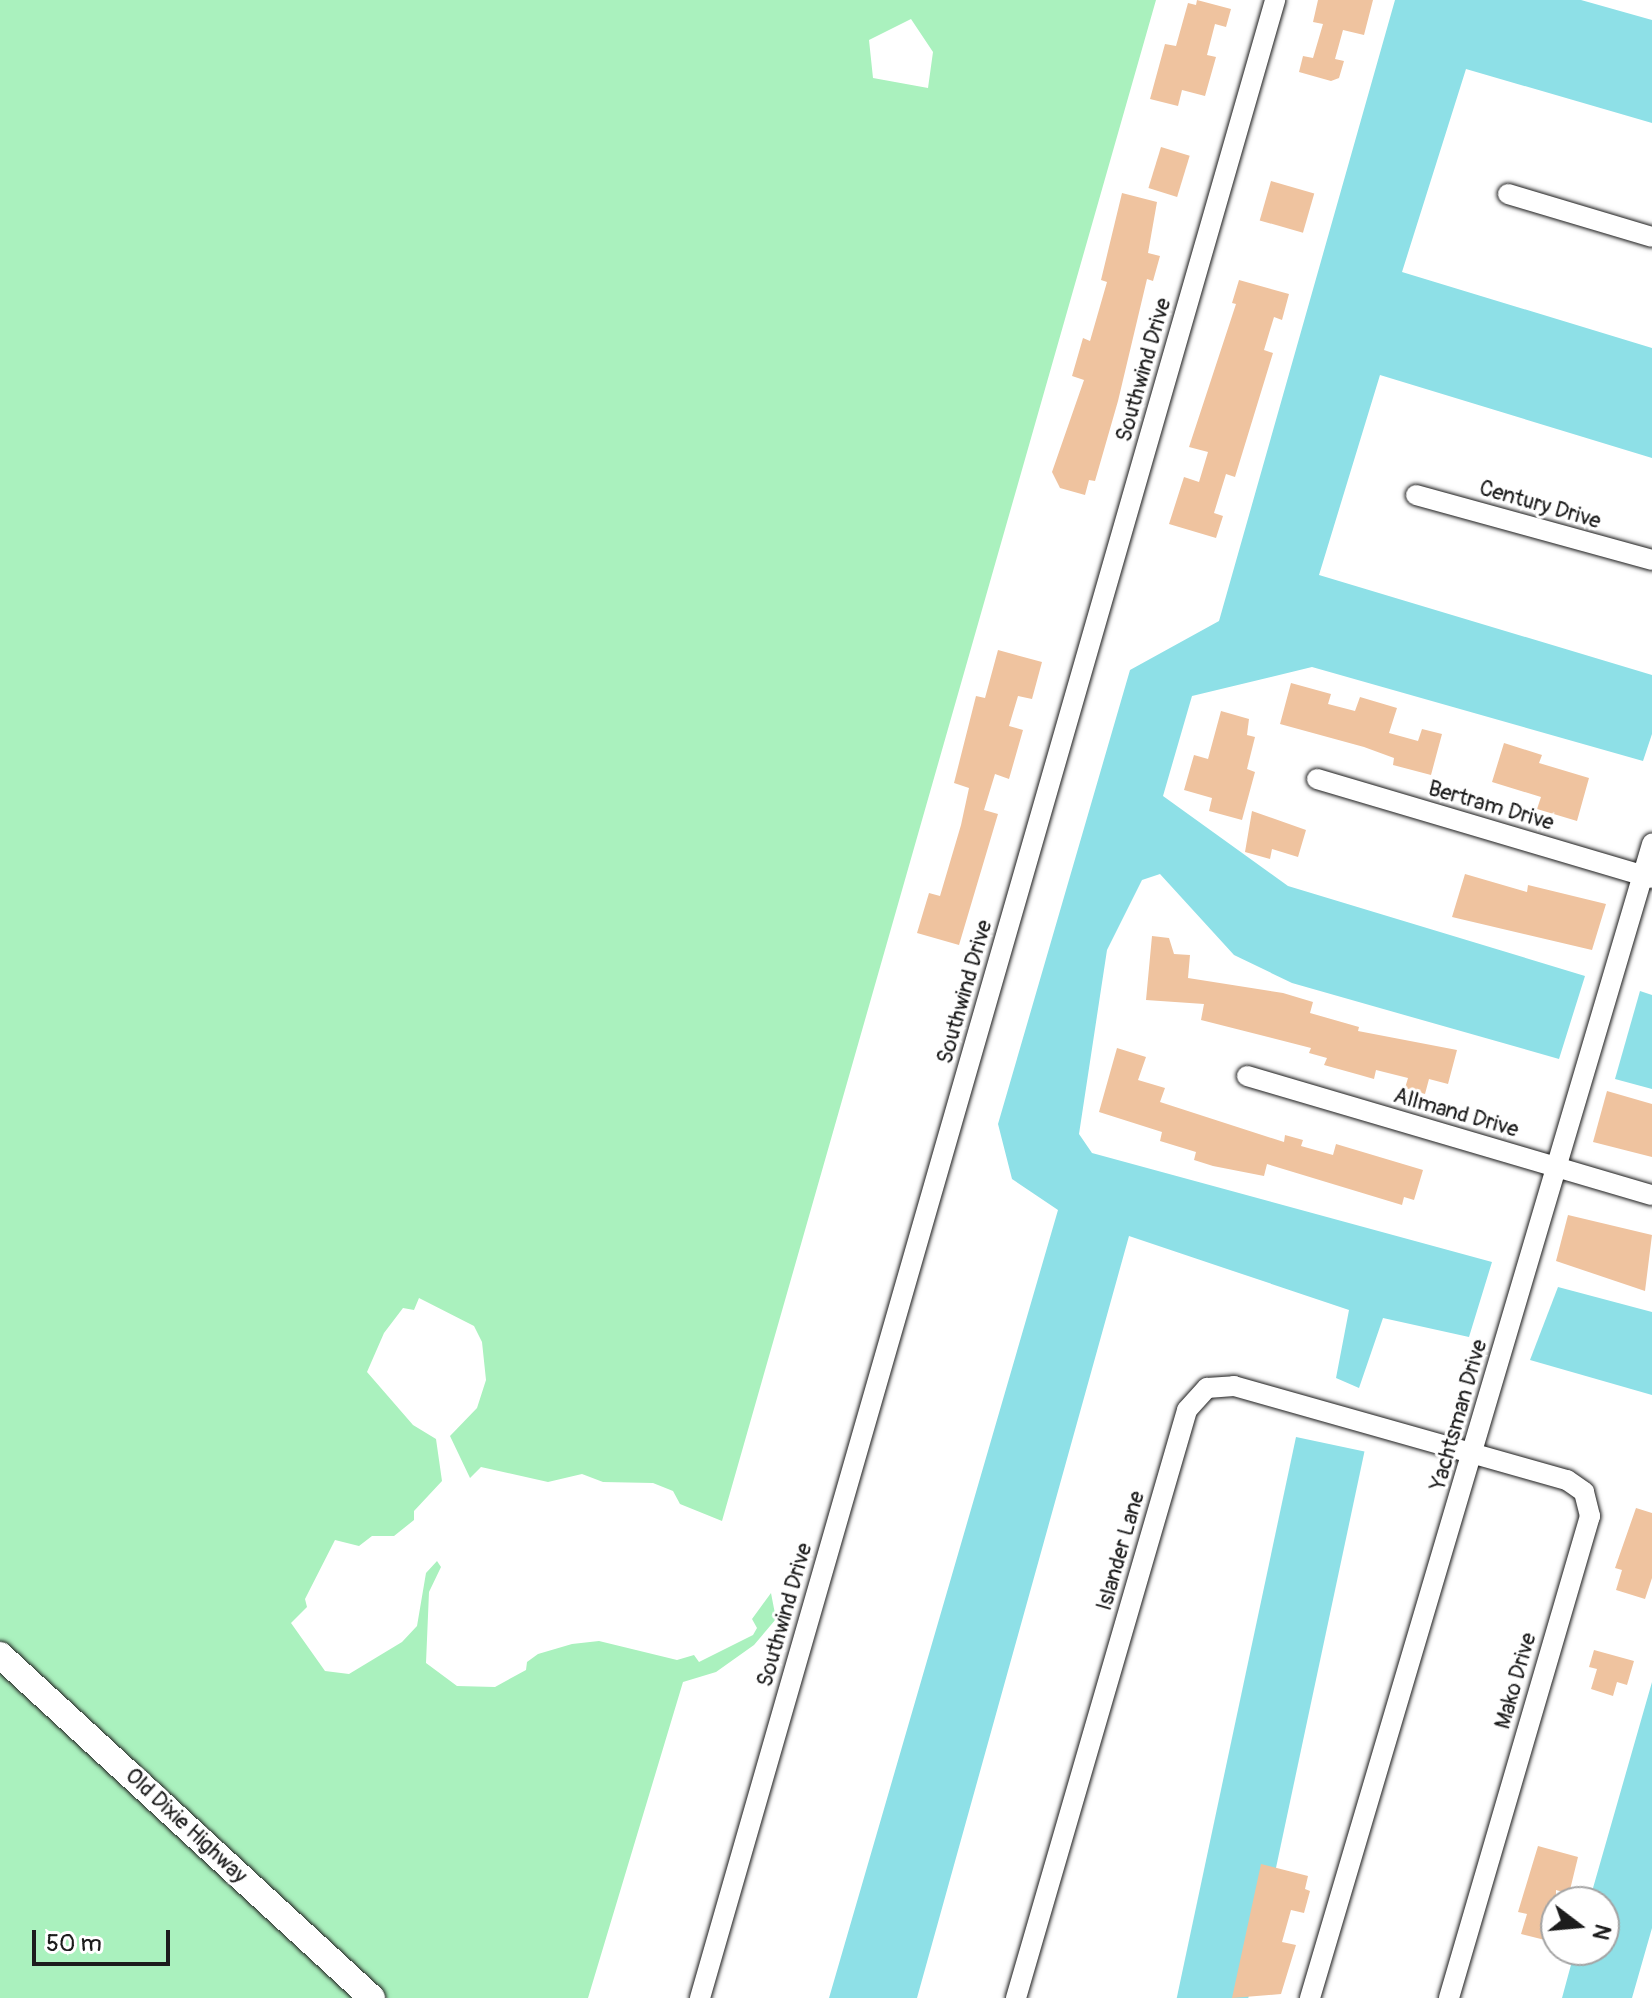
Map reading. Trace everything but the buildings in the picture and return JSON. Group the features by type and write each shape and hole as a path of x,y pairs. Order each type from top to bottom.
{"street":[{"name":"Southwind Drive","path":"700,1998 1275,0"},
{"path":"1508,194 1652,237"},
{"name":"Century Drive","path":"1416,495 1652,560"},
{"name":"Bertram Drive","path":"1317,779 1647,877"},
{"name":"Yachtsman Drive","path":"1310,1998 1473,1454 1555,1167 1647,877 1652,844"},
{"name":"Allmand Drive","path":"1247,1076 1652,1195"},
{"name":"Islander Lane","path":"1016,1998 1187,1410 1207,1388 1234,1386 1473,1454"},
{"name":"Mako Drive","path":"1449,1998 1590,1516 1584,1492 1567,1480 1473,1454"},
{"name":"Old Dixie Highway","path":"0,1655 372,1998"}],"green space":[{"path":"0,0 1156,0 722,1521 680,1504 673,1491 653,1483 603,1482 582,1474 548,1482 481,1467 470,1478 450,1436 477,1408 486,1380 482,1342 474,1326 419,1298 414,1310 403,1308 384,1333 367,1372 413,1425 436,1439 442,1481 414,1511 414,1520 394,1536 372,1536 359,1546 335,1540 305,1599 307,1607 291,1623 325,1671 349,1674 402,1642 417,1626 426,1573 437,1561 441,1567 429,1592 426,1663 457,1686 495,1687 526,1670 527,1662 538,1654 572,1644 599,1641 677,1660 694,1655 699,1662 753,1635 757,1628 752,1619 771,1593 776,1619 754,1645 716,1672 683,1682 588,1998 387,1998 0,1642","holes":["911,19 933,52 928,88 873,78 869,40"]},
{"path":"0,1668 358,1998 0,1998"}],"water":[{"path":"1395,0 1581,0 1652,20 1652,123 1466,69 1402,272 1652,348 1652,458 1380,375 1319,575 1652,675 1652,734 1643,761 1312,667 1192,696 1163,796 1288,886 1585,976 1559,1059 1292,983 1234,955 1160,874 1142,880 1107,950 1079,1134 1092,1153 1492,1262 1469,1337 1383,1318 1359,1388 1336,1378 1349,1310 1129,1236 917,1998 829,1998 1058,1210 1012,1179 998,1124 1130,670 1219,621"},
{"path":"1640,991 1652,995 1652,1089 1615,1079"},
{"path":"1558,1287 1652,1312 1652,1395 1530,1360"},
{"path":"1296,1437 1364,1452 1248,1998 1177,1998"},
{"path":"1652,1682 1652,1928 1632,1998 1562,1998 1571,1966 1620,1966 1620,1886 1594,1886"}]}
